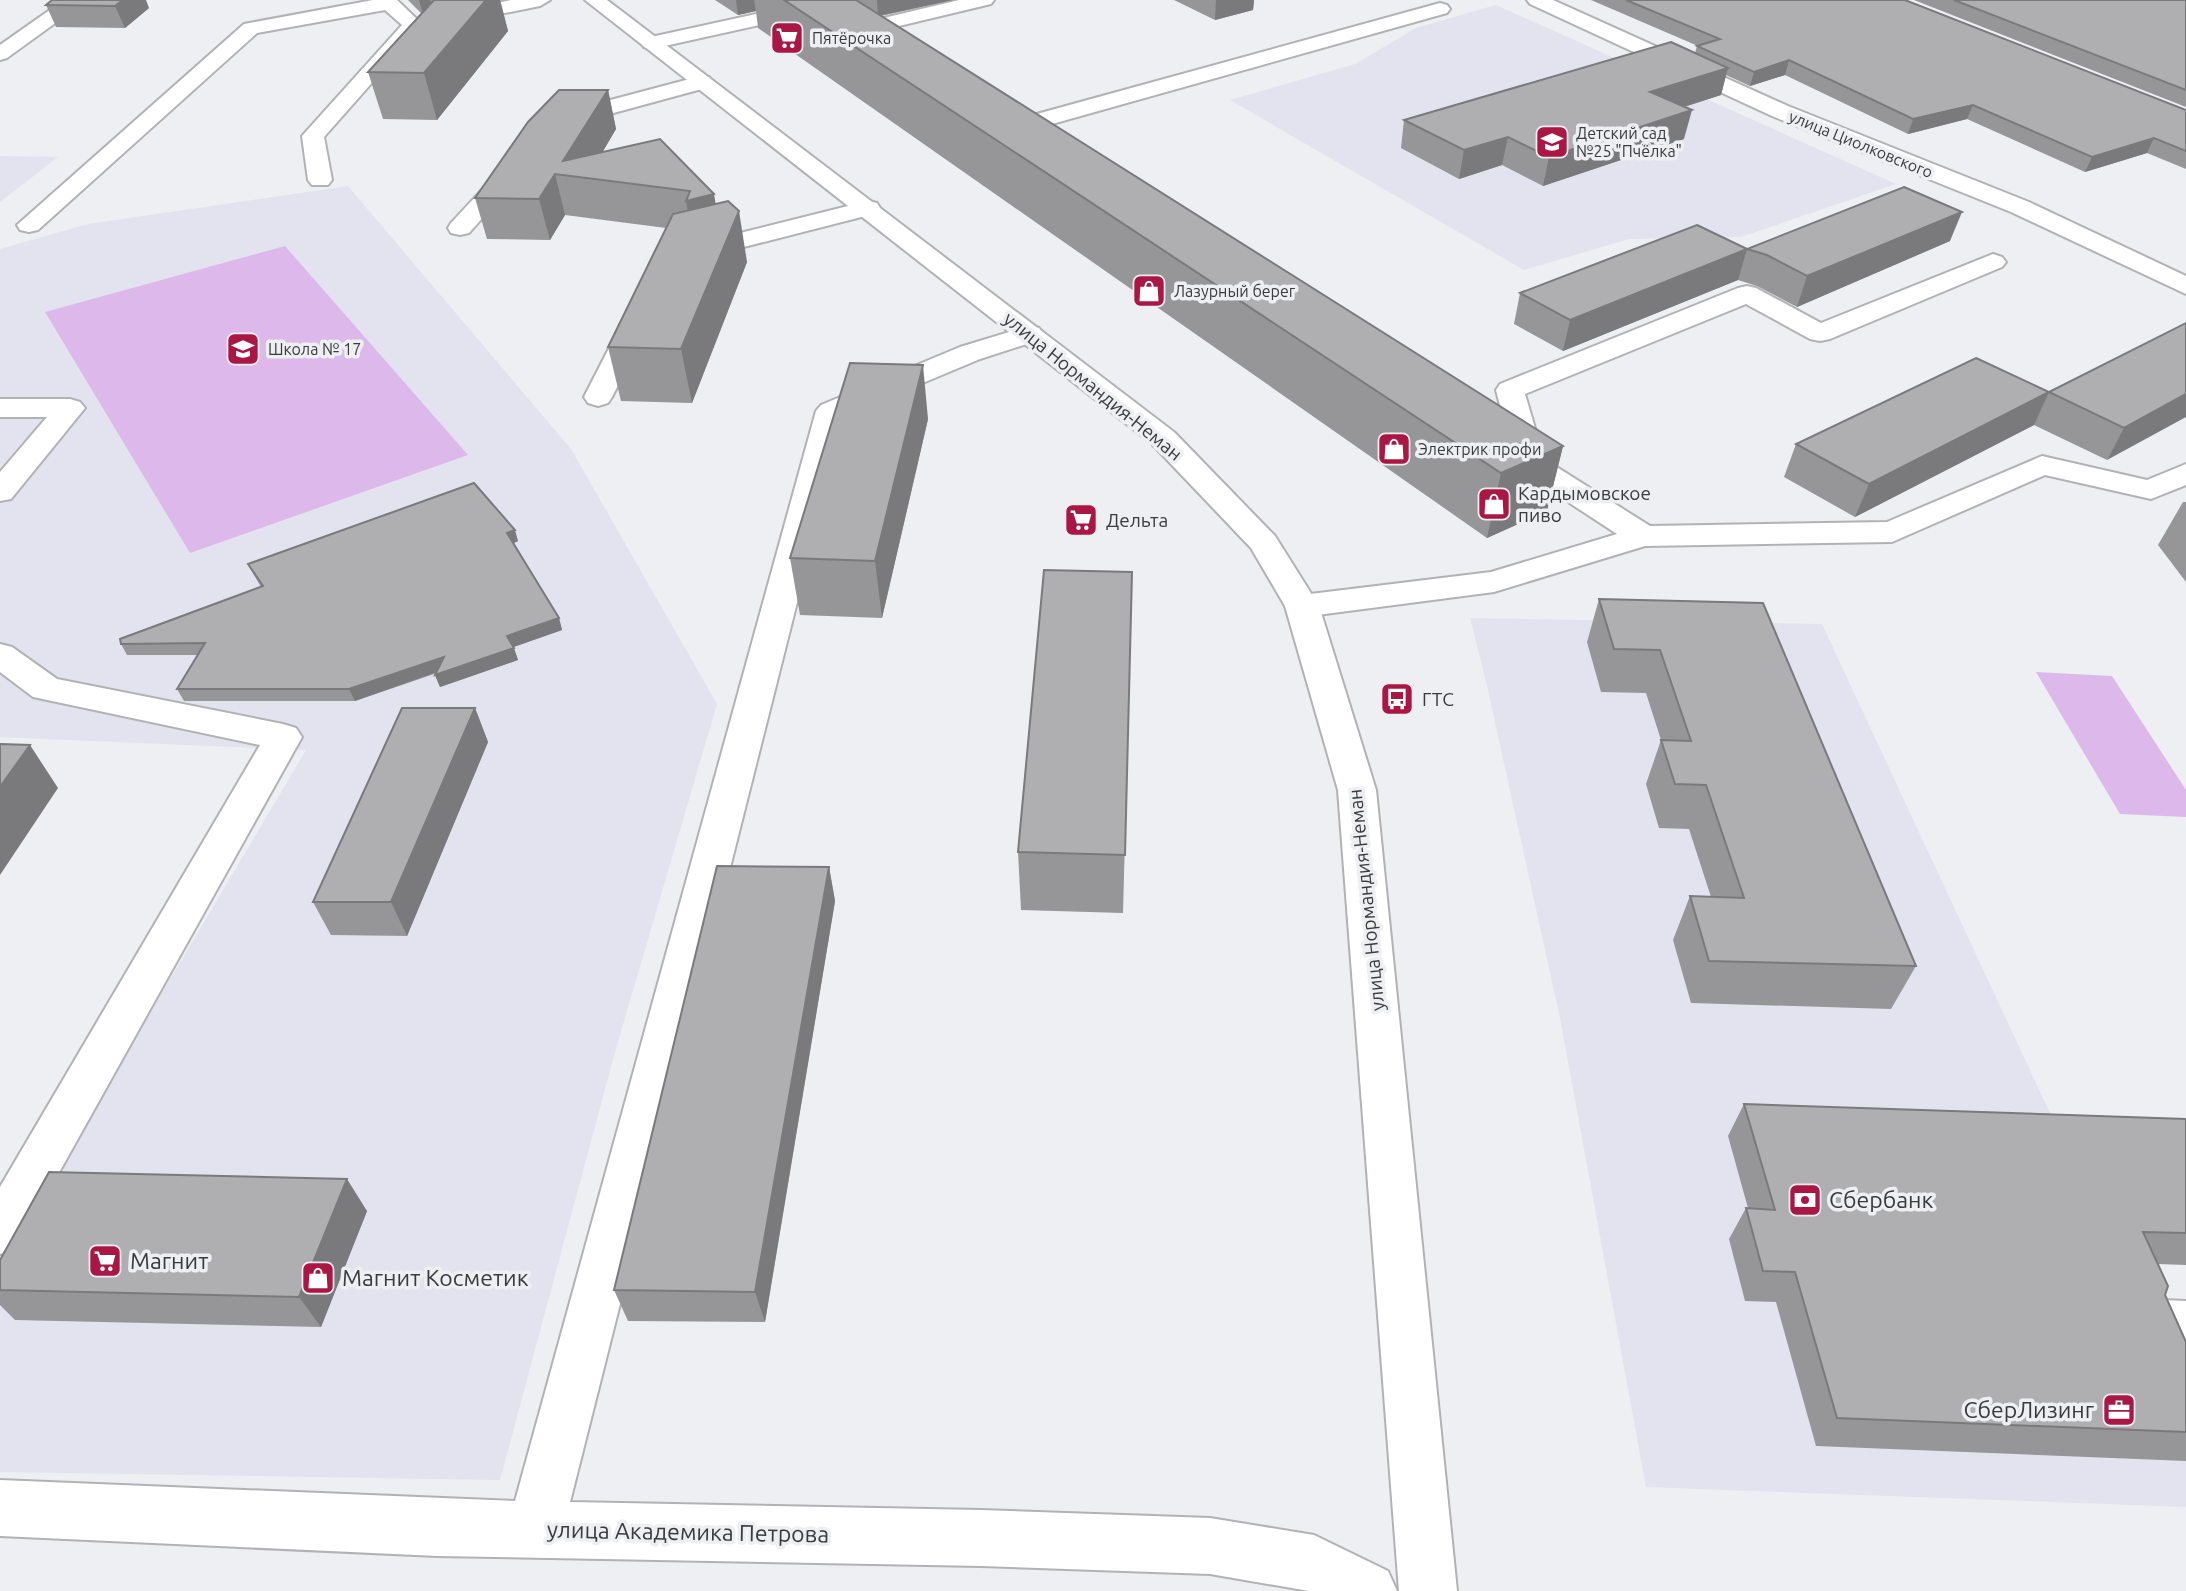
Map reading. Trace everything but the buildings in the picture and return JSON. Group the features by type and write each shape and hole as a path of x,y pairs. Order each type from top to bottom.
{"street":[{"path":"0,54 77,0"},
{"path":"320,180 313,136 413,25 540,0"},
{"name":"улица Нормандия-Неман","path":"595,0 1163,438 1264,543 1301,606 1357,790 1429,1591"},
{"path":"873,28 984,0"},
{"name":"улица Циолковского","path":"1537,0 1780,111 2020,207 2186,286"},
{"path":"29,225 251,28 388,2 413,25"},
{"path":"651,43 825,5"},
{"path":"1012,128 1440,9"},
{"path":"550,130 559,121 701,82"},
{"path":"989,113 1035,143"},
{"path":"460,228 532,150"},
{"path":"670,258 868,208"},
{"path":"1530,463 1510,390 1746,294 1820,333 1993,262"},
{"path":"598,397 646,304"},
{"path":"535,1529 831,411 970,353 1029,334"},
{"path":"0,408 69,408 0,492"},
{"path":"1496,441 1643,536"},
{"path":"1301,606 1493,582 1643,536 1892,532 2042,465 2151,490 2186,473"},
{"path":"0,655 46,689 283,737 0,1232"},
{"path":"2186,1325 2164,1324 2186,1371"},
{"name":"улица Академика Петрова","path":"0,1508 424,1527 981,1538 1210,1546 1314,1563 1368,1591"}],"shaded area":[{"name":"Детский сад №25 \"Пчёлка\"","path":"1496,5 1896,184 1741,237 1629,239 1524,270 1230,100 1355,64 1416,28"},
{"path":"0,156 58,157 0,202"},
{"path":"348,186 571,449 717,704 615,1052 500,1480 0,1472 0,1266 306,750 0,737 0,249 88,224"},
{"path":"285,246 468,455 190,553 45,312"},
{"path":"1470,618 1822,624 2186,1405 2186,1507 1646,1487 1560,1018"},
{"path":"2036,672 2112,676 2186,790 2186,817 2120,814"}],"place":[{"name":"Пятёрочка","path":"787,38"},
{"name":"Детский сад №25 \"Пчёлка\"","path":"1552,142"},
{"name":"Лазурный берег","path":"1149,291"},
{"name":"Школа № 17","path":"243,349"},
{"name":"Электрик профи","path":"1394,449"},
{"name":"Кардымовское пиво","path":"1494,504"},
{"name":"Дельта","path":"1081,520"},
{"name":"ГТС","path":"1397,699"},
{"name":"Сбербанк","path":"1805,1200"},
{"name":"Магнит","path":"105,1261"},
{"name":"Магнит Косметик","path":"318,1278"},
{"name":"СберЛизинг","path":"2119,1410"}]}
